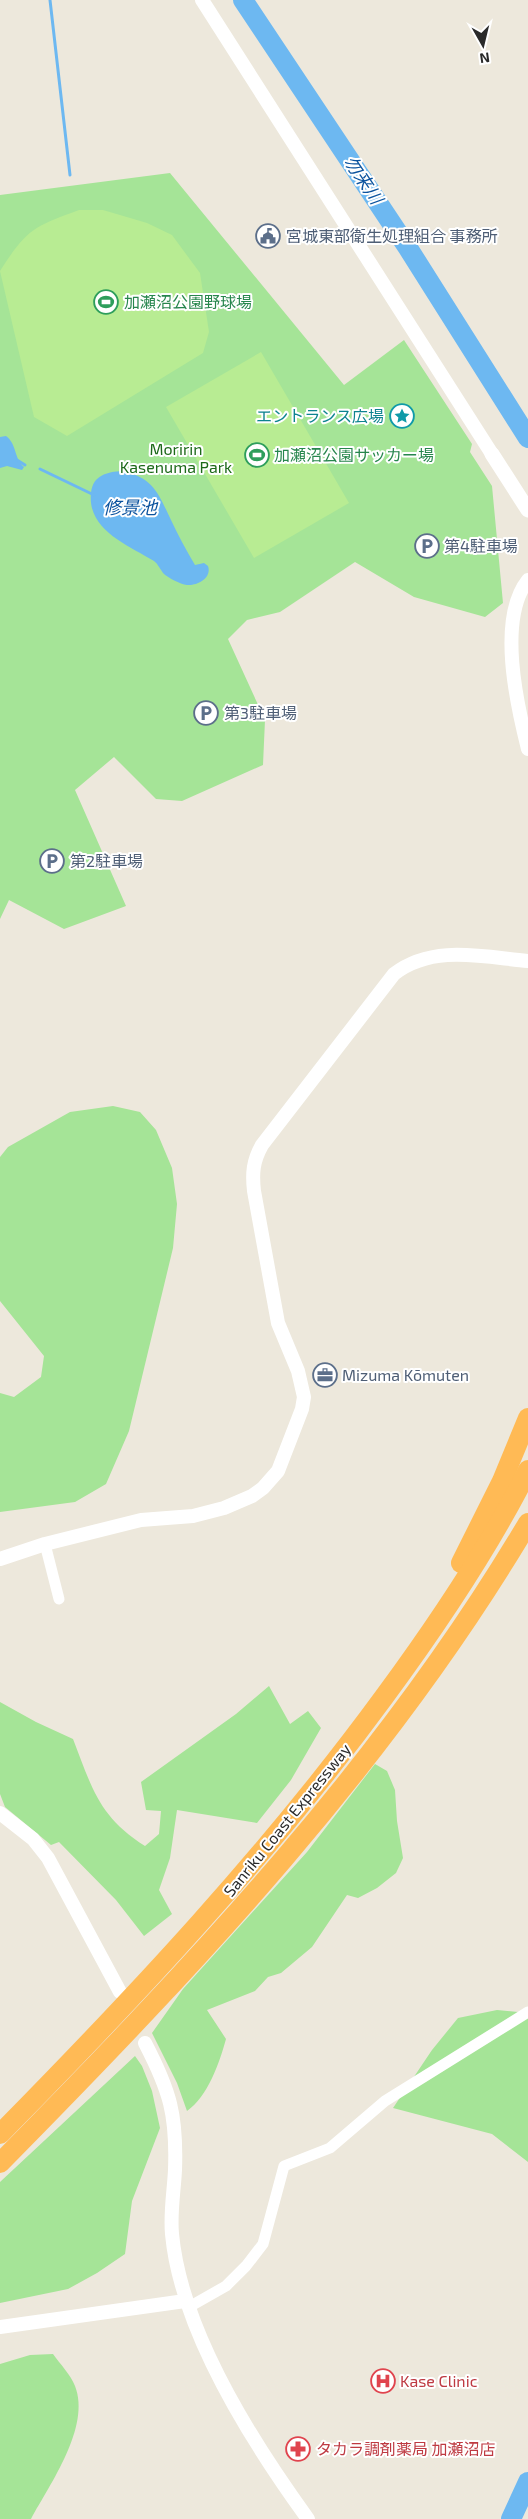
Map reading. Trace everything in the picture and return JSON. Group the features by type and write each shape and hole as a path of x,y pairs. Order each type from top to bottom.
{"highway":[{"path":"399,1677 484,1518 528,1418"},
{"name":"Sanriku Coast Expressway","path":"0,2134 92,2040 226,1894 316,1788 399,1677 478,1560 528,1470"},
{"name":"Sanriku Coast Expressway","path":"0,2163 174,1982 294,1848 370,1755 417,1691 492,1582 528,1523"}],"main road":[{"path":"492,454 528,510"}],"street":[{"path":"202,0 356,238 492,454"},
{"path":"528,580 515,607 512,624 517,691 528,749"},
{"path":"0,1559 45,1544 141,1520 193,1516 224,1508 252,1496 271,1480 278,1471 291,1440 302,1409 304,1397 298,1371 278,1323 254,1191 252,1171 255,1157 262,1145 388,981 407,964 424,957 443,955 528,961"},
{"path":"45,1544 59,1600"},
{"path":"0,1813 33,1839 48,1858 120,1992"},
{"path":"0,2327 187,2304 226,2286 246,2266 263,2244 284,2166 330,2148 385,2101 528,2012"},
{"path":"145,2042 163,2080 172,2110 176,2136 172,2233 187,2304 224,2388 290,2494 308,2519"}],"green space":[{"name":"Moririn Kasenuma Park","path":"170,173 344,385 404,340 472,444 470,452 492,486 503,603 485,617 414,597 355,562 280,612 247,620 228,639 265,720 263,765 182,801 156,799 114,757 75,790 126,906 64,929 9,900 0,919 0,195"},
{"name":"加瀬沼公園野球場","path":"79,210 103,210 147,223 172,235 200,273 209,332 203,353 67,436 34,417 0,271 17,246 32,231"},
{"name":"加瀬沼公園サッカー場","path":"261,352 349,503 254,558 166,407"},
{"path":"113,1106 140,1112 156,1130 172,1168 177,1204 173,1248 129,1431 106,1484 75,1502 0,1512 0,1393 14,1397 41,1377 44,1356 0,1301 0,1157 8,1147 70,1112"},
{"path":"269,1686 290,1724 308,1711 321,1728 291,1780 257,1823 177,1810 170,1858 159,1890 172,1914 144,1936 116,1900 59,1842 51,1845 5,1807 0,1794 0,1702 36,1722 73,1739 92,1787 107,1812 129,1835 145,1846 159,1834 161,1811 146,1810 141,1782 236,1714"},
{"path":"375,1764 387,1771 395,1790 397,1821 403,1858 396,1873 377,1888 358,1898 347,1895 312,1947 281,1973 268,1977 255,1991 207,2010 226,2039 212,2079 201,2097 187,2111 177,2083 152,2033 183,1989 307,1852"},
{"path":"497,2010 528,2013 528,2162 492,2134 393,2108 432,2050 458,2018"},
{"path":"135,2056 142,2066 152,2091 160,2128 132,2201 125,2254 97,2273 68,2289 0,2303 0,2182"},
{"path":"53,2354 75,2386 78,2402 78,2419 73,2437 66,2455 31,2519 0,2519 0,2364 30,2355"}],"water":[{"path":"6,436 10,439 24,467 22,470 7,466 0,468 0,437"},
{"name":"修景池","path":"122,471 141,478 154,488 195,565 204,563 208,566 208,574 200,583 187,585 168,577 154,561 111,535 102,527 91,506 92,487 98,478 111,472"}],"waterway":[{"path":"50,0 70,175"},
{"name":"勿来川","path":"243,0 408,248 528,438"},
{"path":"17,460 25,465"},
{"path":"40,469 94,495"},
{"name":"勿来川","path":"511,2519 528,2482"}],"place":[{"name":"宮城東部衛生処理組合 事務所","path":"268,236"},
{"name":"加瀬沼公園野球場","path":"106,302"},
{"name":"エントランス広場","path":"402,416"},
{"name":"加瀬沼公園サッカー場","path":"257,455"},
{"name":"第4駐車場","path":"427,546"},
{"name":"第3駐車場","path":"206,713"},
{"name":"第2駐車場","path":"52,861"},
{"name":"Mizuma Kōmuten","path":"325,1375"},
{"name":"Kase Clinic","path":"383,2381"},
{"name":"タカラ調剤薬局 加瀬沼店","path":"298,2449"}]}
